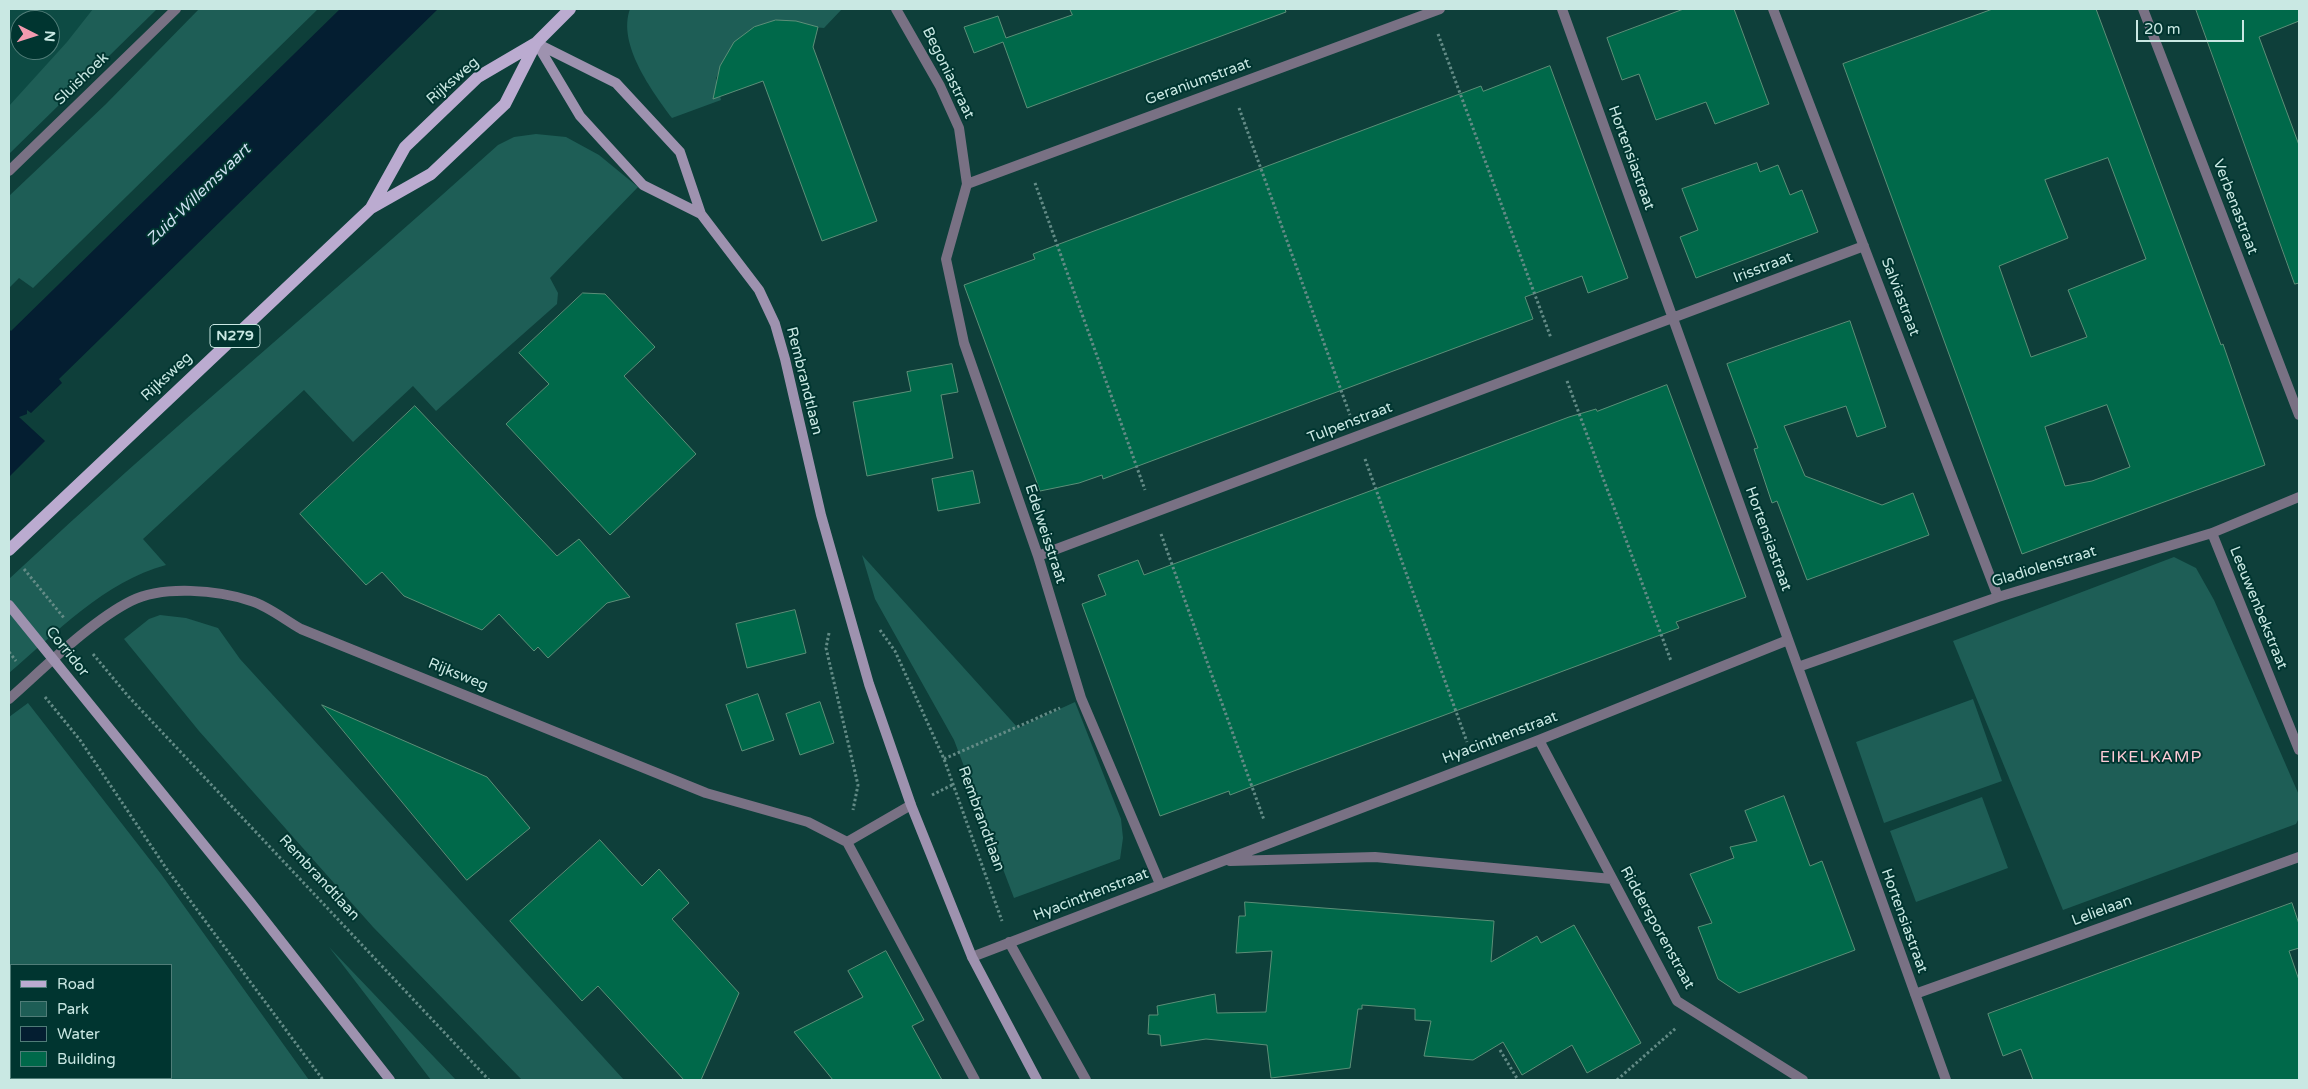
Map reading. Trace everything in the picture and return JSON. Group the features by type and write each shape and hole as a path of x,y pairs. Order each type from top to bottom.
{"main road":[{"name":"Rijksweg","path":"370,208 405,147 478,76 536,43 570,9"},
{"name":"Rijksweg","path":"9,550 370,208 431,174 505,104 536,43"},
{"name":"Rembrandtlaan","path":"536,43 580,116 643,185 701,214"},
{"name":"Rembrandtlaan","path":"536,43 616,83 680,152 701,214 759,290 775,324 785,359 821,515 869,684 911,805 972,957 1037,1080"},
{"name":"Corridor","path":"9,605 381,1068"},
{"path":"381,1068 386,1080"},
{"path":"381,1068 390,1080"}],"street":[{"name":"Sluishoek","path":"9,171 176,9"},
{"name":"Begoniastraat","path":"896,9 940,86 959,128 967,184"},
{"name":"Geraniumstraat","path":"967,184 1440,9"},
{"name":"Hortensiastraat","path":"1562,9 1946,1080"},
{"name":"Verbenastraat","path":"2143,9 2299,415"},
{"name":"Salviastraat","path":"1776,10 1998,597"},
{"name":"Edelweisstraat","path":"967,184 946,258 964,343 1038,556 1081,698 1160,884"},
{"name":"Irisstraat","path":"1673,319 1864,246"},
{"name":"Tulpenstraat","path":"1038,556 1673,319"},
{"name":"Gladiolenstraat","path":"1798,667 1998,597 2212,533 2299,497"},
{"name":"Leeuwenbekstraat","path":"2212,533 2299,750"},
{"name":"Rijksweg","path":"9,699 104,618 132,601 159,593 208,592 252,601 301,629 706,793 808,822 846,842"},
{"name":"Hyacinthenstraat","path":"972,957 1539,740 1788,640"},
{"name":"Riddersporenstraat","path":"1539,740 1678,1001 1803,1080"},
{"path":"911,805 846,842 975,1080"},
{"name":"Hyacinthenstraat","path":"1222,861 1375,857 1612,879"},
{"name":"Lelielaan","path":"1915,994 2299,857"},
{"path":"1009,942 1086,1080"}],"path":[{"name":"Rembrandtlaan","path":"878,627 895,650 944,759 1009,942"},
{"path":"829,630 826,648 858,785 846,842"},
{"name":"Rembrandtlaan","path":"128,696 489,1080"},
{"path":"944,759 1081,698"},
{"path":"80,740 166,868 323,1080"},
{"path":"1617,1080 1694,1012"},
{"path":"1500,1050 1518,1080"}],"shaded area":[{"path":"9,9 146,9 9,111"}],"green space":[{"path":"93,9 157,9 9,154 9,106 51,60 60,60 60,50"},
{"path":"199,9 318,9 33,288 19,278 9,288 9,196 106,104"},
{"path":"630,9 842,9 824,28 792,25 735,44 716,78 721,100 672,118 646,81 632,52 627,23"},
{"path":"536,134 566,137 599,155 638,187 550,278 558,293 557,304 436,411 413,386 353,442 304,390 143,539 166,565 122,583 102,596 63,625 9,673 9,579 130,469 498,145 514,137"},
{"path":"862,555 1018,728 1075,702 1121,819 1123,838 1120,859 1014,898 954,740 875,599"},
{"path":"2174,557 2196,568 2214,600 2299,795 2299,818 2296,824 2063,910 1953,641"},
{"path":"160,615 186,618 218,628 240,659 624,1080 522,1080 373,927 199,731 124,639 149,619"},
{"path":"1973,699 2002,781 1884,823 1856,742"},
{"path":"28,703 161,874 309,1080 9,1080 9,717"},
{"path":"1982,797 2008,868 1916,902 1890,831"},
{"path":"329,947 456,1080 431,1080"}],"water":[{"name":"Zuid-Willemsvaart","path":"340,9 438,9 59,379 62,383 31,413 27,410 27,414 19,417 45,441 9,477 9,329 11,331"}],"building":[{"path":"1070,9 1285,9 1286,12 1027,108 1003,42 974,53 964,27 998,16 1006,38 1072,15"},
{"path":"1684,9 1734,9 1769,104 1715,124 1706,102 1656,120 1639,74 1622,80 1607,38"},
{"path":"1993,9 2096,9 2221,345 2223,344 2265,465 2022,554 1843,64","holes":["2108,158 2146,259 2068,290 2087,337 2031,357 1999,266 2068,238 2045,180","2107,405 2130,467 2092,481 2065,486 2045,427"]},
{"path":"2196,9 2299,9 2299,21 2259,37 2299,145 2299,283 2295,284"},
{"path":"776,20 796,21 818,27 813,47 877,221 822,241 763,81 713,99 720,66 734,42 754,27"},
{"path":"1550,66 1628,278 1588,293 1582,276 1525,297 1533,319 1103,479 1102,475 1079,483 1040,491 964,285 1035,259 1033,254 1481,86 1483,91"},
{"path":"1757,163 1760,172 1778,165 1790,195 1802,190 1818,232 1696,278 1680,237 1698,230 1682,189"},
{"path":"583,293 605,294 655,347 624,376 696,454 610,535 506,424 549,384 519,353"},
{"path":"1850,321 1886,427 1857,437 1846,406 1784,426 1805,476 1882,505 1913,493 1929,535 1807,580 1777,501 1772,503 1754,449 1758,448 1727,364"},
{"path":"952,364 958,392 941,395 953,458 867,476 853,402 911,391 907,372"},
{"path":"1667,385 1746,597 1676,622 1679,628 1230,795 1229,791 1160,816 1082,604 1106,595 1098,575 1138,560 1144,575 1569,417 1596,409 1597,411"},
{"path":"415,406 557,556 579,539 630,597 607,603 548,658 538,647 534,651 499,614 482,630 404,596 382,572 366,585 300,514"},
{"path":"973,471 980,503 938,511 932,479"},
{"path":"795,610 806,653 747,668 736,624"},
{"path":"758,694 774,740 742,751 726,705"},
{"path":"820,702 834,743 800,755 786,714"},
{"path":"322,705 487,777 530,828 467,880"},
{"path":"1784,796 1810,866 1822,861 1855,950 1739,993 1718,979 1698,927 1712,923 1690,874 1734,858 1730,847 1757,841 1745,811"},
{"path":"600,840 642,886 659,869 689,903 672,919 739,993 701,1080 684,1080 598,986 582,1001 510,921"},
{"path":"1245,902 1494,921 1491,962 1537,936 1541,943 1574,925 1641,1043 1587,1073 1572,1045 1522,1075 1503,1042 1473,1060 1424,1056 1431,1021 1415,1020 1415,1009 1362,1005 1362,1009 1358,1009 1350,1068 1271,1078 1267,1045 1206,1039 1161,1046 1160,1035 1148,1034 1149,1015 1158,1015 1157,1006 1215,994 1217,1013 1266,1012 1272,951 1236,953 1239,916 1245,916"},
{"path":"2292,903 2299,924 2299,948 2289,951 2299,980 2299,1080 2033,1080 2021,1049 2003,1056 1988,1014"},
{"path":"886,951 924,1020 912,1026 942,1080 833,1080 794,1032 863,997 848,971"}],"district":[{"name":"EIKELKAMP","path":"2151,758"}]}
